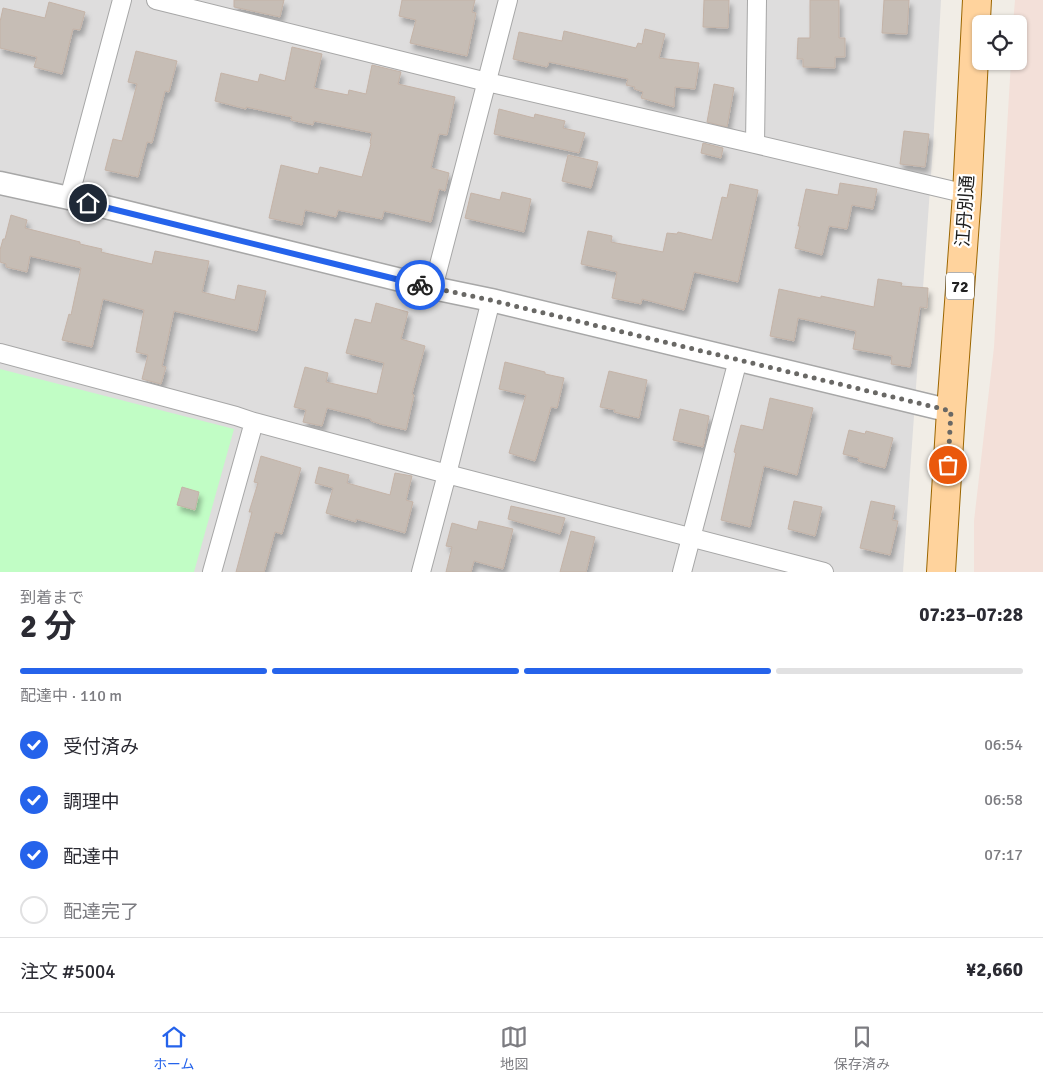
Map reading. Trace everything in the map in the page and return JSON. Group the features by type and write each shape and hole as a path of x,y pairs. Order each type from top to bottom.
{"main road":[{"name":"江丹別通","path":"941,572 967,194 977,0"}],"street":[{"path":"69,198 122,0"},
{"path":"156,0 487,82 967,194"},
{"path":"433,288 508,0"},
{"path":"755,144 756,0"},
{"path":"0,183 69,198 433,288 951,411"},
{"path":"421,572 490,300"},
{"path":"0,353 447,474 824,572"},
{"path":"682,572 738,360"},
{"path":"212,572 254,422"}],"shaded area":[{"path":"0,0 941,0 933,146 903,572 0,572"},
{"path":"1015,0 1043,0 1043,572 974,572 974,521 994,347 1010,70 1027,70 1027,15 1014,15"}],"green space":[{"path":"0,369 234,429 194,572 0,572"}],"building":[{"path":"234,0 284,0 280,17 234,7"},
{"path":"402,0 475,0 472,12 476,13 467,56 410,43 416,20 399,16"},
{"path":"704,0 729,0 728,28 703,27"},
{"path":"810,0 839,0 839,38 845,38 845,57 835,57 835,68 803,67 803,59 797,59 798,38 810,38"},
{"path":"884,0 909,0 907,34 882,33"},
{"path":"49,2 85,12 80,30 73,29 62,74 34,67 37,57 0,48 0,22 3,8 45,18"},
{"path":"645,29 665,34 659,58 699,63 695,89 675,87 674,107 641,98 643,92 634,89 635,87 626,85 628,79 549,62 547,67 513,59 519,32 562,41 564,31 636,48 638,43 642,44"},
{"path":"292,47 322,54 314,88 348,95 349,90 366,94 372,65 401,72 398,84 455,97 447,135 439,134 431,168 449,173 445,191 439,189 431,222 384,211 382,219 338,210 336,217 305,210 302,225 269,218 281,165 318,174 320,167 362,177 371,144 372,133 314,121 313,125 291,120 292,117 246,107 246,109 215,101 221,73 258,82 260,74 285,81"},
{"path":"136,51 177,61 169,92 165,91 152,143 147,142 138,177 105,170 113,139 122,141 137,84 128,82"},
{"path":"714,84 734,88 727,127 707,122"},
{"path":"499,109 534,118 535,114 565,121 563,128 585,133 579,153 494,134"},
{"path":"904,131 929,134 925,167 900,164"},
{"path":"703,143 723,148 721,158 701,153"},
{"path":"568,155 598,162 591,188 562,181"},
{"path":"840,183 877,189 873,209 852,205 847,229 829,226 822,255 795,248 806,189 838,195"},
{"path":"730,184 758,190 738,282 694,272 684,310 642,299 641,304 612,298 617,272 581,264 588,231 612,236 611,242 663,252 667,233 677,234 678,232 712,240 722,197 727,198"},
{"path":"502,192 531,199 524,232 465,218 471,193 500,200"},
{"path":"11,215 27,220 25,228 80,242 80,244 102,249 101,252 152,264 155,251 209,261 202,292 235,300 238,285 266,291 257,331 174,311 162,366 166,367 161,384 142,379 148,355 136,352 144,310 103,299 92,347 62,340 69,314 71,315 81,268 30,256 27,272 6,267 6,264 0,262 0,250"},
{"path":"878,279 902,283 901,286 928,288 927,308 920,307 910,367 891,364 892,356 853,349 856,331 798,318 794,341 770,336 779,289 874,307"},
{"path":"376,303 408,312 401,339 425,346 412,394 414,395 406,430 327,408 322,426 303,422 306,410 294,407 305,367 328,373 326,382 377,394 384,363 346,353 355,319 371,323"},
{"path":"505,362 564,378 557,408 551,407 535,461 509,453 526,395 499,389"},
{"path":"609,371 647,380 639,418 600,407"},
{"path":"770,398 813,408 797,475 764,466 750,527 721,520 741,425 763,430"},
{"path":"680,409 709,416 703,447 673,440"},
{"path":"849,430 865,434 866,431 893,438 885,468 858,461 859,458 843,454"},
{"path":"261,456 301,468 282,534 275,532 264,572 236,572 252,512 249,512 258,483 254,482"},
{"path":"319,467 349,475 347,483 390,495 395,473 412,476 406,500 413,502 405,533 356,519 356,522 326,513 333,488 315,483"},
{"path":"182,487 199,492 195,510 177,505"},
{"path":"794,501 822,507 815,536 788,529"},
{"path":"871,501 895,506 892,520 898,521 890,555 860,548"},
{"path":"511,506 565,518 560,534 508,519"},
{"path":"479,521 513,529 503,569 474,561 471,572 446,572 452,547 446,546 452,523 477,530"},
{"path":"571,531 595,537 586,572 560,572"}],"way so far":[{"path":"420,285 490,300 951,411 948,465"}],"route":[{"path":"88,203 420,285"}]}
